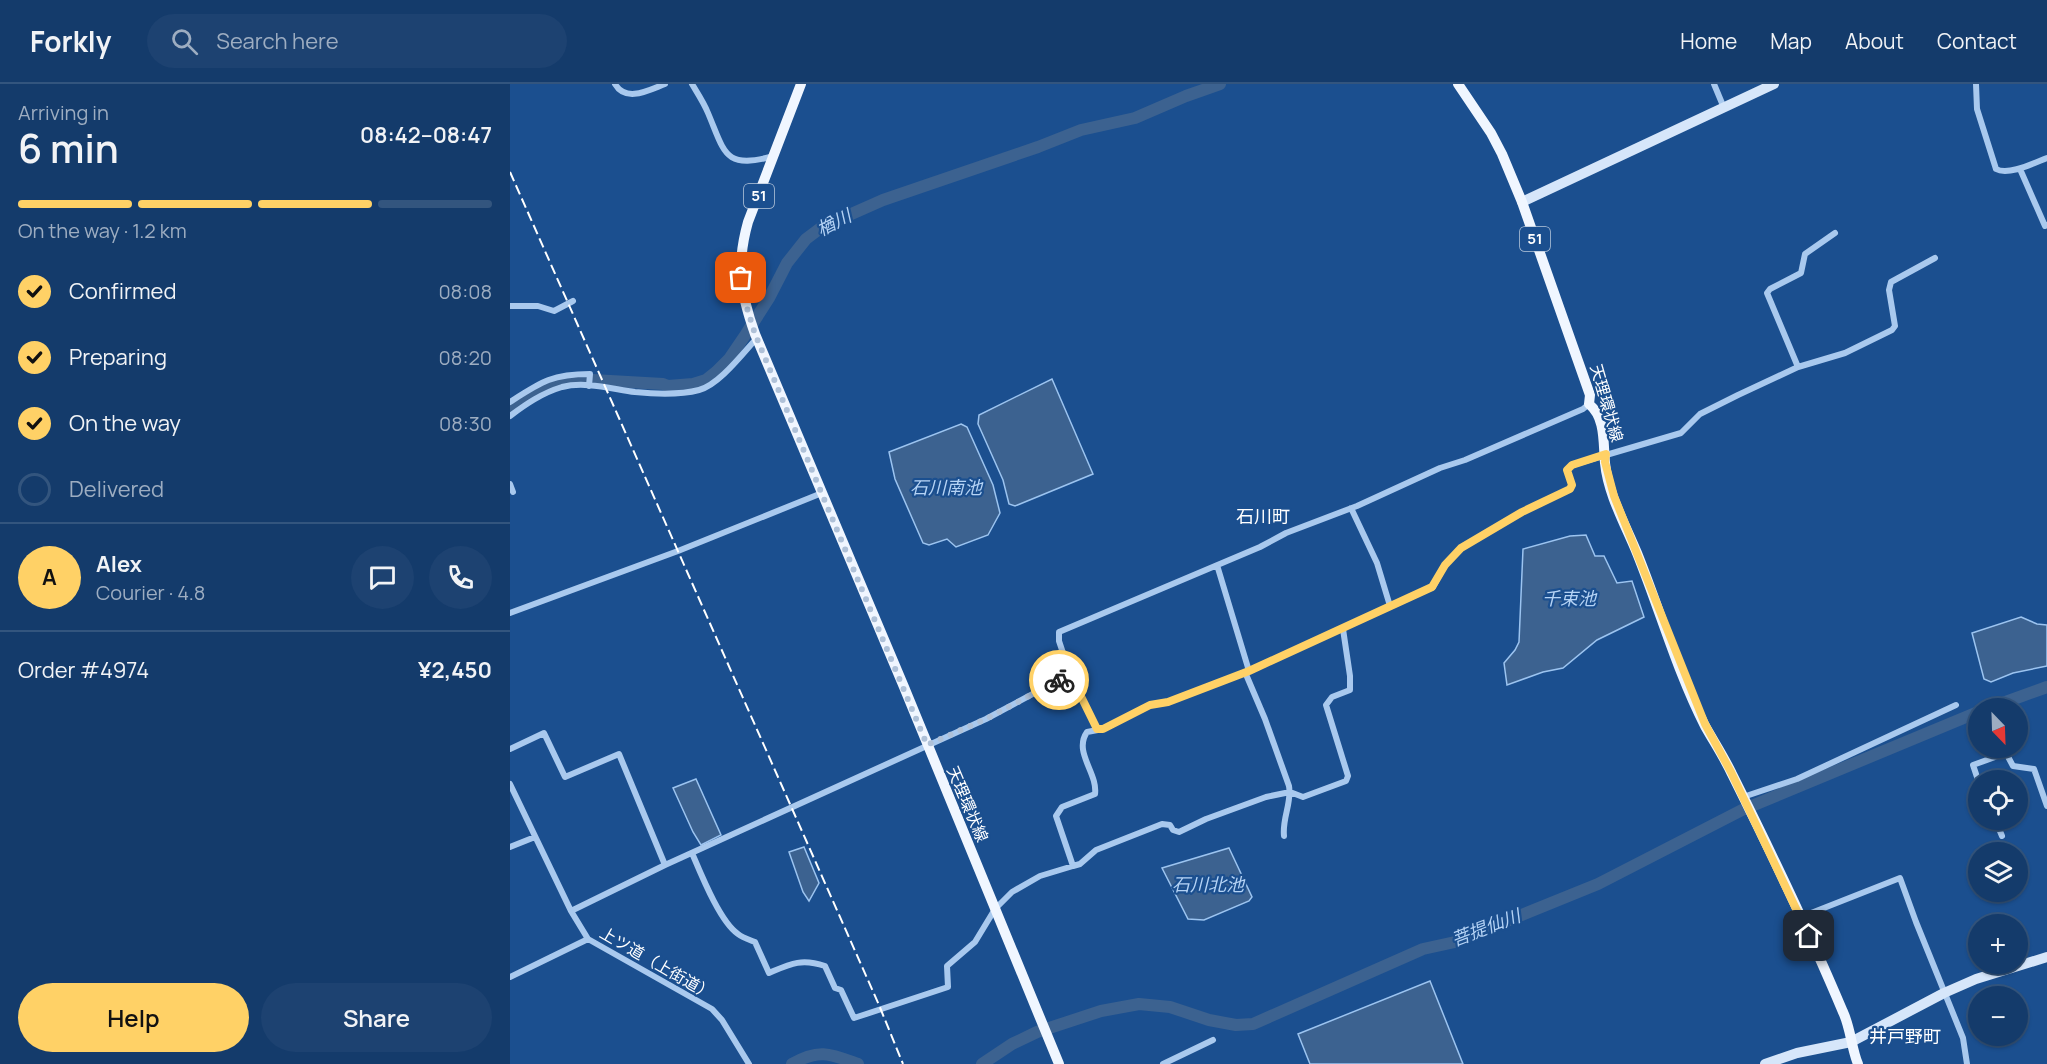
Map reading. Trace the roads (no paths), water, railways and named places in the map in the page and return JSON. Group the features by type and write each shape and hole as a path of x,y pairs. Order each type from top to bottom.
{"main road":[{"name":"天理環状線","path":"801,84 744,239 741,264 742,292 747,312 1059,1064"},
{"name":"天理環状線","path":"1460,84 1491,133 1522,202 1590,395 1589,404 1595,409 1603,432 1605,462 1614,496 1671,644 1705,724 1801,917 1850,1029 1851,1042 1858,1064"}],"street":[{"path":"615,84 619,91 626,94 665,84"},
{"path":"692,84 708,111 721,147 739,161 755,161 774,156"},
{"path":"1714,84 1724,108"},
{"path":"1522,202 1774,84"},
{"path":"1977,84 1977,109 1996,169 2001,171 2020,169 2047,158"},
{"path":"2020,169 2045,226 2047,225"},
{"path":"1798,368 1767,293 1770,289 1801,273 1804,254 1835,233"},
{"path":"1073,866 1056,816 1062,807 1095,794 1096,785 1082,744 1087,732 1103,729 1150,705 1168,702 1247,672 1432,587 1445,565 1472,540 1570,489 1572,485 1567,470 1572,465 1681,433 1700,414 1798,368 1845,353 1892,330 1895,326 1889,290 1891,282 1935,258"},
{"path":"510,306 538,306 554,311 573,301"},
{"path":"510,416 542,394 564,387 589,386 637,392 676,393 701,390 717,380 756,336"},
{"path":"518,410 511,400 539,383 560,375 590,374 589,386"},
{"path":"1097,729 1070,674 1059,641 1059,632 1286,533 1351,508 1440,468 1465,460 1583,409 1589,404"},
{"path":"510,484 513,492"},
{"path":"510,614 678,551 822,493"},
{"path":"1351,508 1377,563 1390,606"},
{"path":"1217,565 1247,672 1290,792 1283,826 1284,836"},
{"path":"692,853 713,899 725,918 738,934 755,942 769,974 790,964 810,961 825,966 835,988 841,990 854,1018 948,987 947,966 975,942 995,909 1012,892 1030,881 1080,864 1096,850 1162,824 1170,825 1173,830 1179,832 1242,805 1290,792 1303,797 1347,781 1348,776 1326,705 1332,697 1350,690 1343,629"},
{"path":"571,911 665,865 986,719 1070,674"},
{"path":"1744,799 1797,779 1956,705"},
{"path":"510,749 544,733 564,777 619,754 665,865"},
{"path":"1975,770 1973,765 2006,753 2013,766 2034,769 2047,806"},
{"name":"上ツ道（上街道）","path":"510,784 571,911 588,939 712,1009 722,1020 749,1064"},
{"path":"2000,830 2002,836"},
{"path":"510,847 535,837"},
{"path":"1801,917 1900,878 1963,1038 1967,1064"},
{"path":"510,977 588,939"},
{"path":"1765,1064 1797,1053 1851,1042 1944,993 2047,957"},
{"path":"1163,1064 1213,1040"}],"water":[{"name":"石川南池","path":"1052,379 1093,474 1015,506 1009,504 1003,480 978,424 979,415"},
{"name":"石川南池","path":"961,424 967,427 993,485 1000,513 988,535 956,547 947,539 929,545 923,543 895,479 889,452"},
{"name":"千束池","path":"1586,535 1595,556 1604,556 1617,583 1632,581 1644,617 1597,640 1563,668 1543,672 1507,685 1504,663 1519,642 1523,549 1570,536"},
{"path":"2021,617 2037,624 2047,625 2047,666 2013,673 1991,682 1984,679 1972,633"},
{"path":"696,779 721,835 701,845 673,788"},
{"path":"804,847 819,883 809,901 803,892 789,852"},
{"name":"石川北池","path":"1229,848 1252,897 1249,901 1204,920 1188,919 1162,868"},
{"path":"1430,981 1463,1064 1310,1064 1298,1034"}],"waterway":[{"name":"楢川","path":"510,410 542,388 575,379 668,386 693,384 706,380 729,359 769,298 787,263 806,239 822,227 883,200 1081,130 1135,118 1220,84"},
{"name":"菩提仙川","path":"2017,698 2047,687"},
{"name":"菩提仙川","path":"982,1064 1012,1044 1037,1032 1101,1011 1139,1004 1170,1007 1209,1020 1236,1025 1253,1024 1423,949 1455,942 1598,884 1742,810 1968,716"},
{"name":"菩提仙川","path":"792,1064 818,1054 832,1055 858,1064"}],"railway":[{"path":"510,172 879,1005 903,1064"}],"district":[{"name":"石川町","path":"1263,517"},
{"name":"井戸野町","path":"1905,1037"}]}
